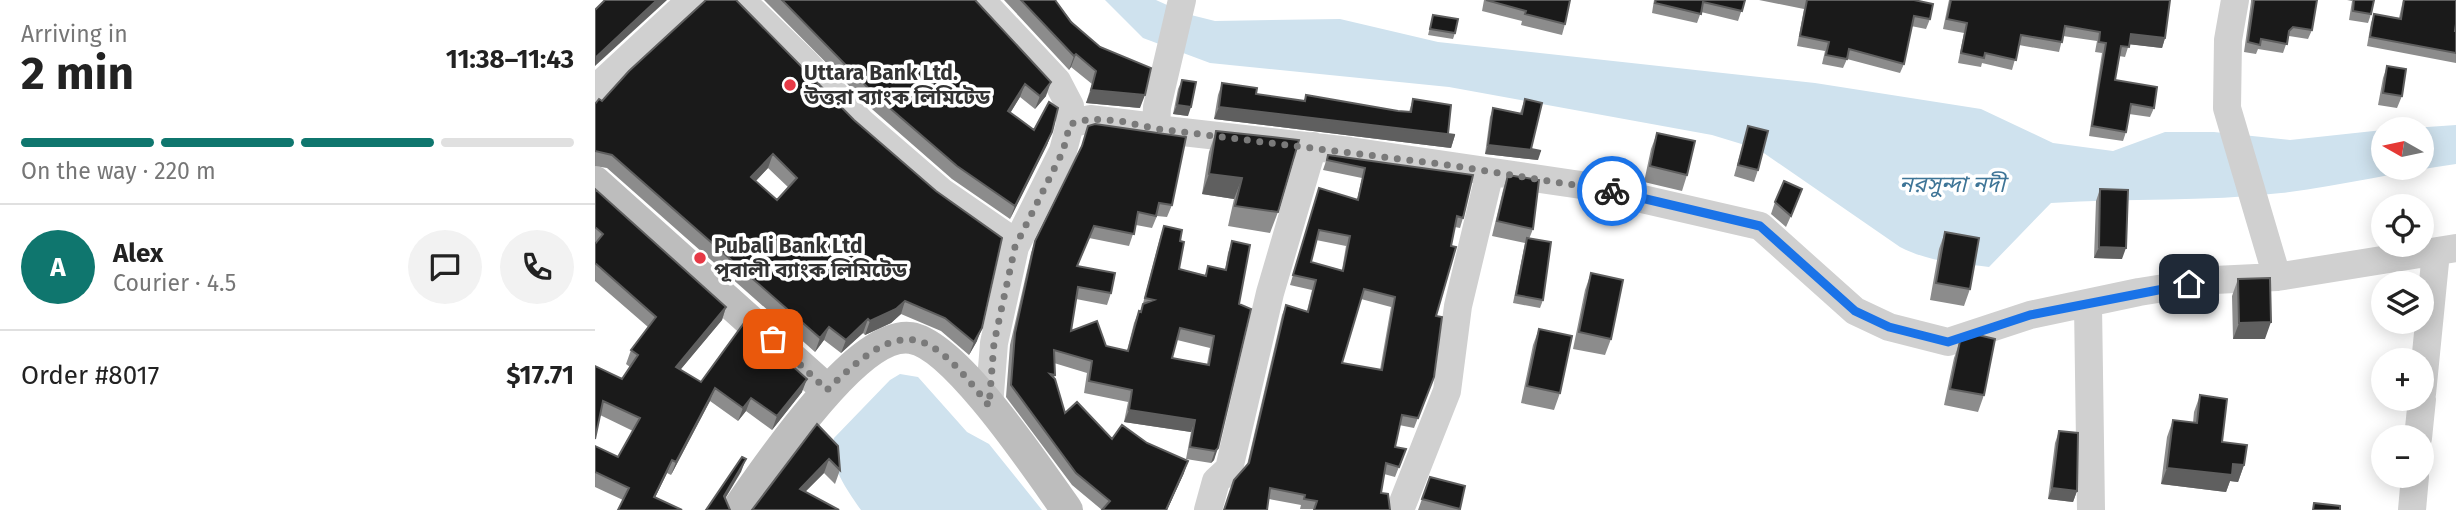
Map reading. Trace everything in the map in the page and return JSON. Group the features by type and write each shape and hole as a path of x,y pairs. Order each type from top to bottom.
{"main road":[{"path":"595,182 827,390"},
{"path":"737,510 827,390 853,365 885,342 909,337 932,345 972,383 1067,510"}],"street":[{"path":"595,89 691,0"},
{"path":"741,0 806,62 861,122 942,192 1006,236 1015,247"},
{"path":"981,0 1057,80 1070,106 1070,124 1063,151 1015,247 994,343 989,406"},
{"path":"1155,127 1161,87 1182,0"},
{"path":"2235,0 2228,40 2227,108 2277,277"},
{"path":"1070,124 1090,119 1313,146 1581,184 1760,226 1855,311 1889,327 1948,342 2030,315 2088,305 2139,292 2214,280 2277,277 2446,250 2430,348"},
{"path":"1208,510 1216,481 1229,469 1270,293 1313,146"},
{"path":"1400,510 1447,391 1458,306 1490,172"},
{"path":"2088,305 2091,510"},
{"path":"2412,510 2414,488"}],"water":[{"name":"নরসুন্দা নদী","path":"1105,0 1156,0 1187,14 1215,21 1340,19 1438,42 1815,83 1981,109 2053,143 2113,151 2165,132 2214,132 2290,140 2371,131 2371,178 2252,196 2051,203 1989,267 1933,259 1900,247 1758,149 1712,135 1449,87 1210,63 1143,38"},
{"name":"নরসুন্দা নদী","path":"2456,125 2456,164 2434,168 2434,127"},
{"path":"900,374 918,377 967,432 989,444 1042,510 861,510 836,466 832,447 834,438 890,380"}],"building":[{"path":"605,0 657,0 595,58 595,10"},
{"path":"706,0 736,0 854,120 936,191 1002,238 982,328 974,342 945,318 905,301 896,309 870,321 868,319 846,340 829,327 820,338 612,155 595,151 595,104 599,99 602,101 629,71","holes":["773,154 797,178 777,200 751,177"]},
{"path":"782,0 975,0 1051,82 1040,96 1025,84 1008,111 1034,130 1049,102 1058,108 1052,132 1015,206 957,166 877,97"},
{"path":"1021,0 1055,0 1071,22 1100,47 1151,68 1145,95 1091,90 1096,71 1076,54 1074,56"},
{"path":"1486,0 1570,0 1565,24"},
{"path":"1656,0 1745,0 1742,11 1703,2 1701,14 1655,3"},
{"path":"1807,0 1914,0 1933,4 1930,19 1914,16 1904,64 1849,49 1847,59 1826,55 1829,42 1800,36"},
{"path":"1951,0 2170,0 2165,38 2131,34 2129,47 2121,46 2115,80 2157,87 2154,108 2131,104 2126,132 2092,126 2106,43 2099,42 2100,32 2065,26 2062,42 2021,35 2016,60 1985,53 1984,58 1961,53 1967,23 1947,19"},
{"path":"2254,0 2317,0 2312,30 2293,27 2289,31 2287,44 2261,39 2260,45 2248,42"},
{"path":"2354,0 2374,0 2371,14 2353,11"},
{"path":"2404,0 2456,0 2456,53 2370,37 2374,14 2401,19"},
{"path":"1433,15 1458,19 1455,33 1430,29"},
{"path":"2387,66 2406,69 2402,96 2383,93"},
{"path":"1182,80 1196,82 1191,107 1177,105"},
{"path":"1222,83 1257,88 1256,94 1305,101 1306,95 1398,111 1411,112 1413,99 1451,105 1448,134 1455,135 1219,107"},
{"path":"1525,99 1542,103 1531,149 1541,151 1488,145 1493,108 1522,114"},
{"path":"1095,124 1186,137 1172,205 1159,203 1156,216 1138,212 1134,234 1094,226 1077,266 1115,273 1111,293 1078,287 1071,331 1097,321 1106,346 1128,351 1139,311 1141,312 1143,304 1154,300 1145,298 1164,226 1182,230 1180,241 1184,242 1179,269 1206,276 1208,266 1226,270 1232,241 1250,245 1239,304 1251,309 1218,448 1215,451 1190,447 1195,420 1129,410 1132,390 1089,381 1092,361 1054,350 1055,375 1050,374 1055,379 1065,413 1077,402 1112,439 1122,425 1147,443 1188,461 1166,510 1102,510 1110,501 1076,473 1011,385 1015,333 1035,241 1082,146 1088,126","holes":["1180,328 1214,336 1209,365 1172,358"]},
{"path":"1748,126 1768,131 1758,170 1738,165"},
{"path":"1216,131 1299,140 1278,212 1235,206 1242,178 1209,174"},
{"path":"1657,133 1695,141 1687,175 1650,166"},
{"path":"1328,155 1473,175 1463,218 1457,216 1451,246 1456,247 1436,316 1442,317 1434,377 1418,418 1402,415 1395,447 1406,449 1399,467 1386,463 1381,493 1388,494 1390,510 1314,510 1317,501 1304,499 1305,495 1270,488 1267,510 1224,510 1234,480 1249,463 1286,305 1308,312 1316,280 1293,275 1319,188 1358,200 1365,168 1327,160","holes":["1319,230 1350,236 1343,271 1311,262","1364,289 1395,297 1382,370 1342,363"]},
{"path":"1508,175 1539,180 1533,229 1497,221"},
{"path":"1784,181 1802,189 1791,216 1775,202"},
{"path":"595,189 726,307 676,367 701,382 744,323 807,379 777,416 751,398 743,408 715,388 676,462 672,460 654,497 682,510 618,510 629,488 595,472 595,446 618,457 640,418 603,401 595,439 595,366 622,379 638,355 631,350 656,317 595,263 595,244 603,234 595,227"},
{"path":"2100,189 2128,190 2126,248 2099,247"},
{"path":"1945,232 1979,238 1970,289 1936,283"},
{"path":"1527,238 1551,242 1543,300 1516,295"},
{"path":"1591,273 1623,280 1611,339 1579,332"},
{"path":"2270,278 2271,322 2239,323 2238,279"},
{"path":"1539,329 1572,336 1560,393 1527,386"},
{"path":"1978,335 1995,339 1984,395 1950,389 1960,341"},
{"path":"2200,395 2227,399 2222,442 2247,445 2244,465 2233,464 2232,475 2167,468 2173,420 2197,423"},
{"path":"817,424 838,446 840,470 829,459 800,489 839,510 752,510"},
{"path":"2059,431 2078,433 2077,491 2052,488"},
{"path":"742,457 746,459 724,496 730,510 706,510"},
{"path":"1430,477 1465,486 1460,509 1422,499"},
{"path":"2314,503 2340,506 2340,510 2313,510"}],"way so far":[{"path":"773,339 827,390 853,365 885,342 909,337 932,345 972,383 989,406 994,343 1010,280 1015,247 1063,151 1070,124 1090,119 1350,151 1581,184 1612,191"}],"place":[{"name":"Uttara Bank Ltd. উত্তরা ব্যাংক লিমিটেড","path":"790,85"},
{"name":"Pubali Bank Ltd পূবালী ব্যাংক লিমিটেড","path":"700,258"}],"route":[{"path":"1612,191 1760,226 1817,274 1855,311 1889,327 1948,342 2030,315 2189,284"}]}
